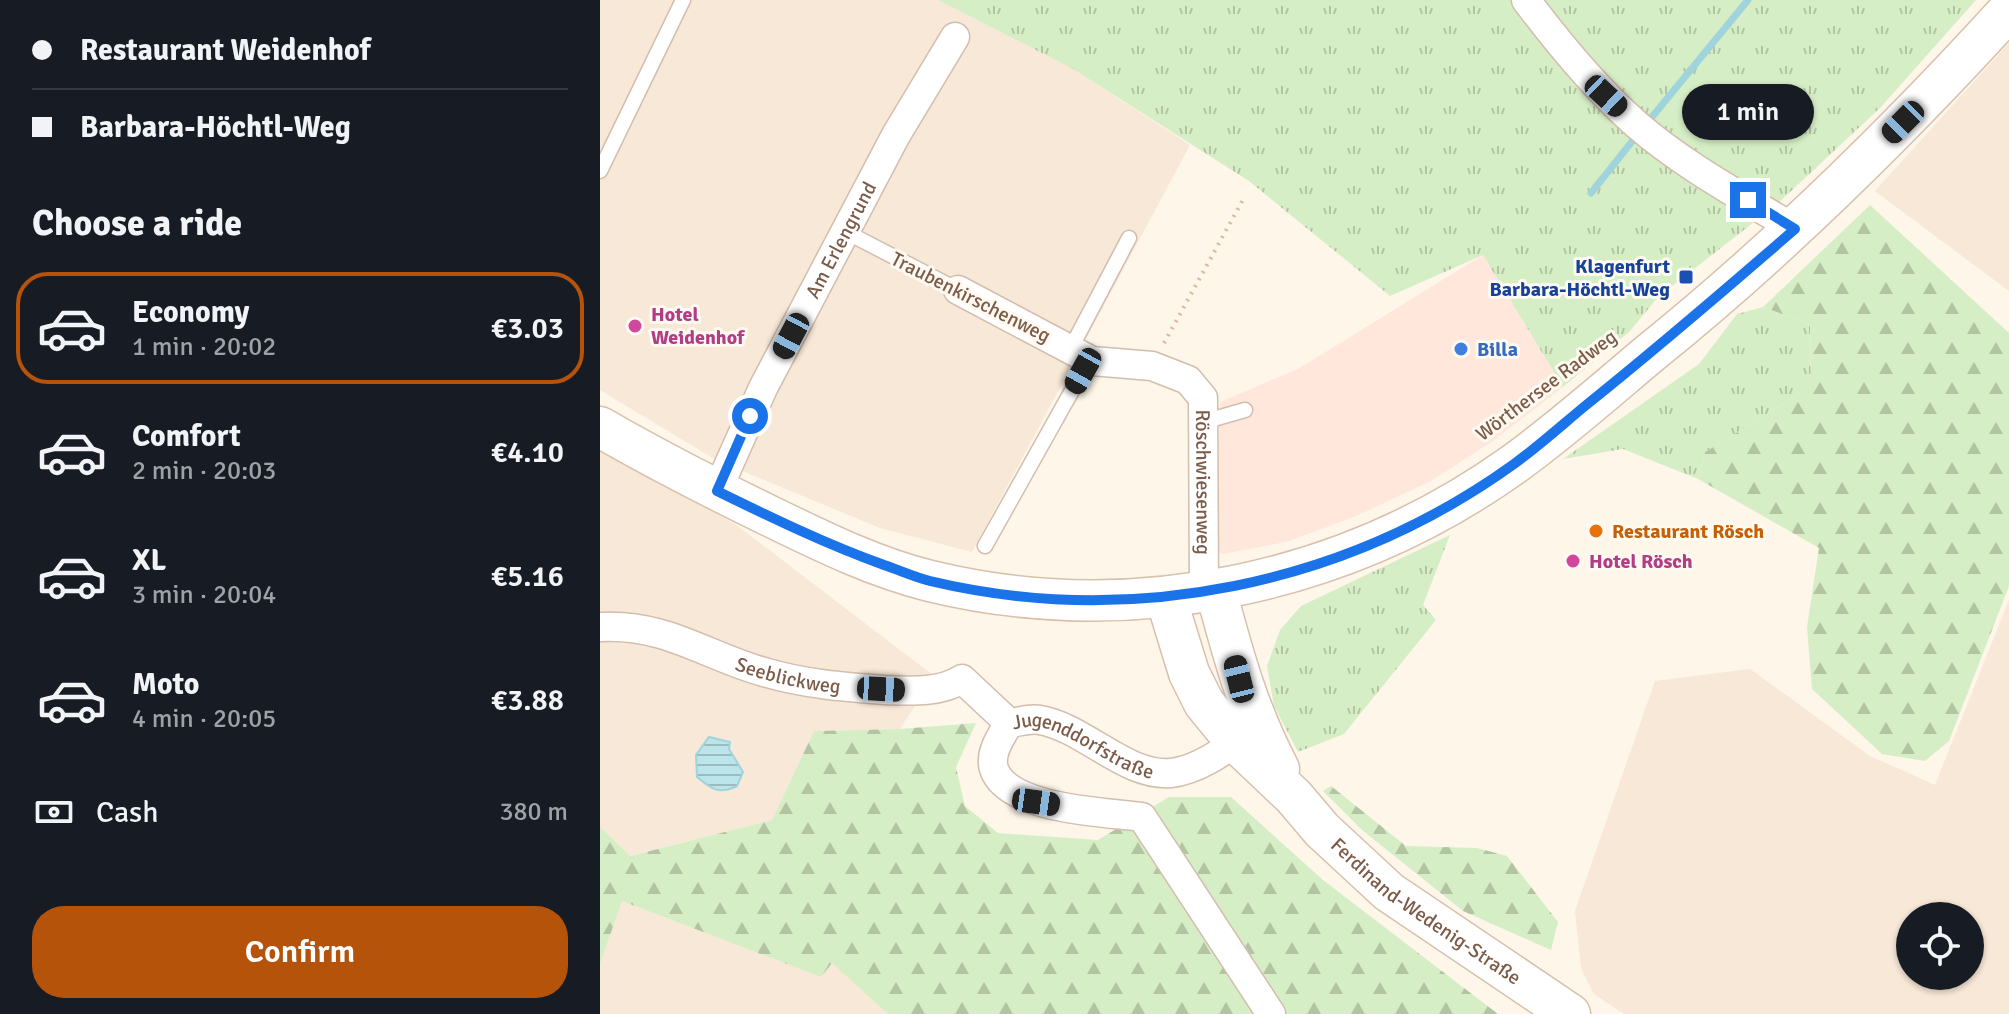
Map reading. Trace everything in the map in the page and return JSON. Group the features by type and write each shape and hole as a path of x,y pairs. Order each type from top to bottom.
{"main road":[{"path":"600,427 717,491 833,547 928,580 1006,594 1057,599 1195,594 1284,576 1355,551 1421,520 1514,464 1680,329 1795,229 1903,122 2009,10"},
{"name":"Ferdinand-Wedenig-Straße","path":"1195,594 1239,679 1247,735 1322,830 1389,892 1570,1014"}],"street":[{"path":"1526,0 1606,96 1637,125 1669,149 1795,229"},
{"name":"Am Erlengrund","path":"717,491 763,388 896,135 955,37"},
{"name":"Traubenkirschenweg","path":"958,290 1082,354"},
{"name":"Röschwiesenweg","path":"1082,354 1152,366 1188,380 1203,398 1195,594"},
{"name":"Seeblickweg","path":"600,627 647,630 691,642 762,672 826,686 908,691 949,687 962,679 1009,723"},
{"name":"Jugenddorfstraße","path":"1247,735 1193,767 1172,773 1150,772 1068,727 1036,719 1009,723 994,749 994,768 1004,785 1036,802 1142,817 1271,1014"}],"lane":[{"path":"600,171 683,0"},
{"name":"Traubenkirschenweg","path":"846,232 958,290"},
{"name":"Traubenkirschenweg","path":"1082,354 1129,238"},
{"path":"985,546 1083,371 1082,354"},
{"path":"1203,422 1245,410"}],"path":[{"path":"1152,366 1245,196"}],"shaded area":[{"path":"600,0 938,0 1073,69 1190,145 972,552 880,528 716,460 600,390"},
{"path":"2009,43 2009,291 1875,191"},
{"path":"1483,255 1563,387 1493,441 1431,481 1354,517 1286,542 1222,554 1216,549 1220,402 1298,369"},
{"path":"600,451 735,524 934,676 900,729 814,731 772,820 629,856 600,827"},
{"path":"2009,600 2009,1014 1624,1014 1594,994 1581,968 1575,911 1655,681 1750,669 1870,756 1935,785"},
{"path":"622,901 821,977 832,962 888,1014 600,1014 600,964"}],"green space":[{"path":"938,0 1514,0 1758,219 1658,297 1630,331 1563,387 1483,255 1390,296 1249,181 1073,69"},
{"path":"1538,0 1976,0 1880,108 1774,207 1644,120"},
{"path":"1870,205 2009,333 2009,586 1949,741 1925,761 1882,754 1812,689 1807,627 1819,548 1698,479 1705,452 1811,387 1810,324 1763,307"},
{"path":"1763,307 1810,324 1811,387 1705,452 1698,479 1623,449 1563,459 1699,364 1737,314"},
{"path":"1450,535 1423,605 1436,620 1344,734 1298,752 1274,706 1267,666 1280,630 1301,606"},
{"path":"976,723 956,767 965,806 998,833 1098,840 1169,797 1231,797 1323,880 1498,1014 888,1014 832,963 821,977 622,901 600,964 600,827 630,856 772,820 814,731"},
{"path":"1331,786 1406,846 1477,848 1507,856 1558,922 1551,950 1463,911 1362,830 1323,791"}],"water":[{"path":"709,737 730,742 729,749 743,772 737,786 716,789 697,777 696,755"}],"waterway":[{"path":"1652,117 1748,0"},
{"path":"1591,193 1634,139"}],"place":[{"name":"Klagenfurt Barbara-Höchtl-Weg","path":"1686,277"},
{"name":"Hotel Weidenhof","path":"635,326"},
{"name":"Billa","path":"1461,349"},
{"name":"Restaurant Rösch","path":"1596,531"},
{"name":"Hotel Rösch","path":"1573,561"}],"route":[{"path":"750,416 717,491 833,547 928,580 1006,594 1110,600 1166,598 1216,591 1284,576 1355,551 1421,520 1514,464 1680,329 1795,229 1748,200"}]}
